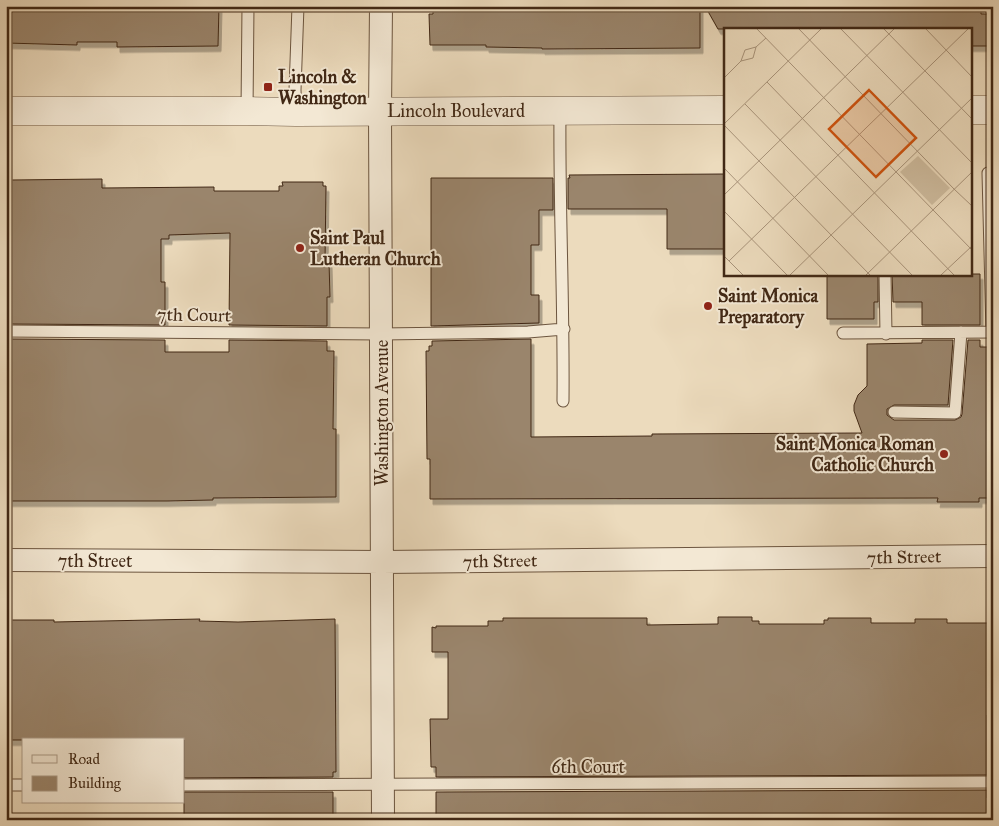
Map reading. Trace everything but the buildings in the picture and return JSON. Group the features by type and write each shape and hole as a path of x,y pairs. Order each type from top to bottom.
{"street":[{"name":"Washington Avenue","path":"381,6 384,820"},
{"name":"Lincoln Boulevard","path":"6,111 380,112 724,110"},
{"path":"972,110 993,110"},
{"name":"7th Street","path":"6,560 382,562 993,556"}],"lane":[{"path":"247,111 248,6"},
{"path":"296,112 298,6"},
{"path":"560,110 559,175 564,330 563,401"},
{"path":"842,333 993,332 988,173"},
{"path":"885,275 886,334"},
{"name":"7th Court","path":"6,331 381,334 564,330"},
{"path":"894,412 956,413 961,332"},
{"name":"6th Court","path":"185,786 993,782"},
{"path":"6,785 22,785"}],"place":[{"name":"Lincoln & Washington","path":"268,87"},
{"name":"Saint Paul Lutheran Church","path":"300,248"},
{"name":"Saint Monica Preparatory","path":"708,306"},
{"name":"Saint Monica Roman Catholic Church","path":"944,454"}]}
